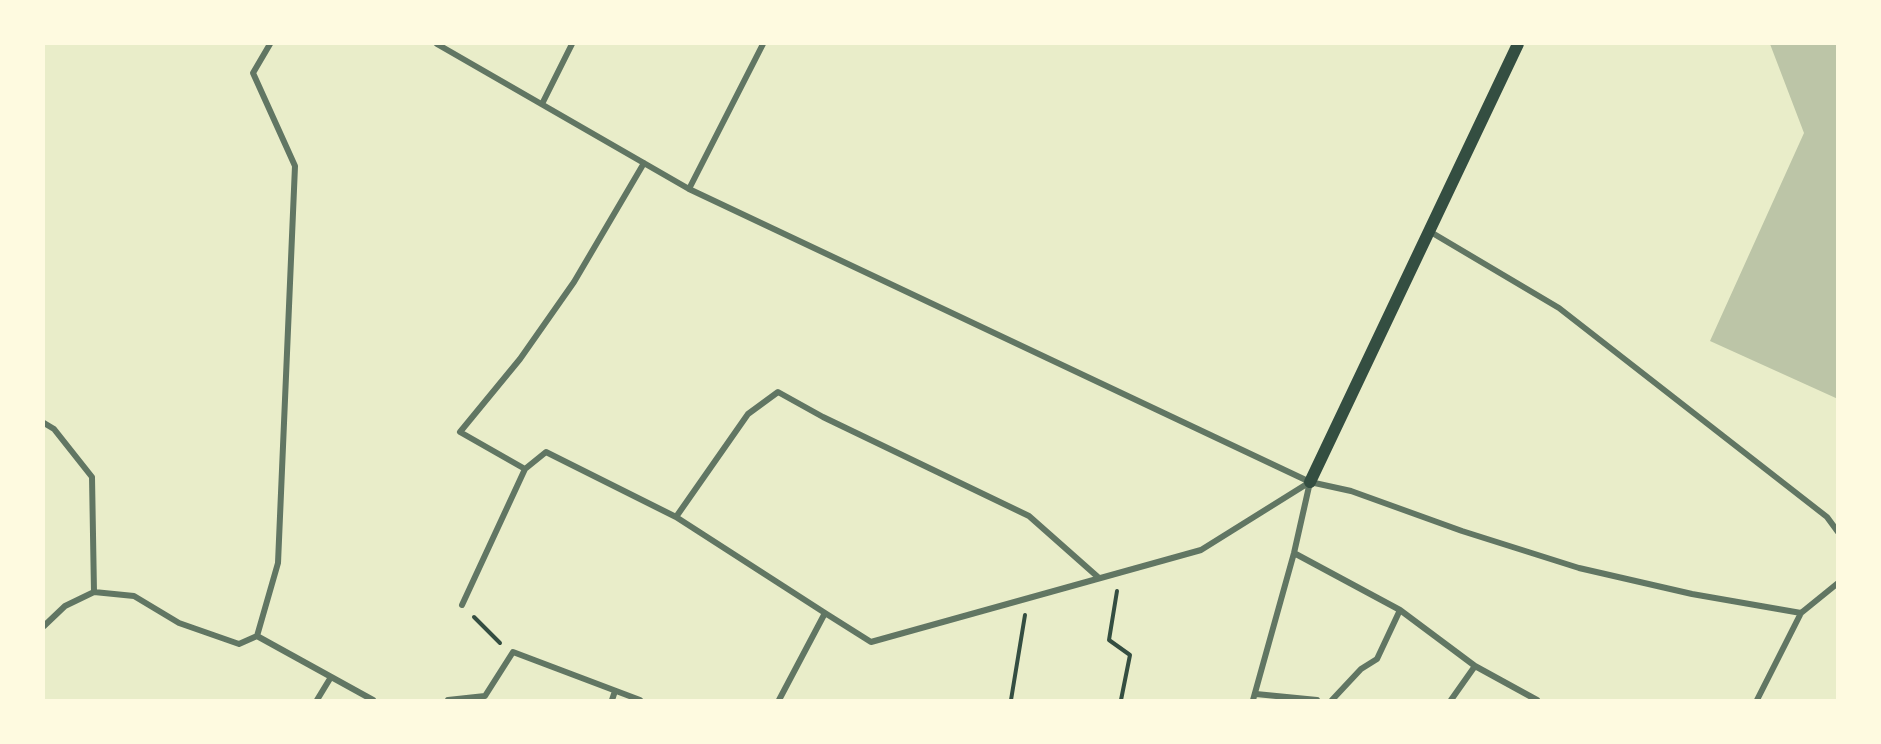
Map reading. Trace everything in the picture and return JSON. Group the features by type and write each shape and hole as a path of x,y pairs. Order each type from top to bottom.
{"main road":[{"path":"1310,482 1518,44"}],"street":[{"path":"44,626 65,606 94,592 134,596 178,623 239,644 257,636 278,563 295,166 254,73 270,44"},
{"path":"436,44 689,189 1310,482 1351,491 1462,531 1580,568 1692,594 1801,613"},
{"path":"542,104 572,44"},
{"path":"689,189 763,44"},
{"path":"525,469 460,432 520,359 574,282 644,163"},
{"path":"1429,231 1558,308 1827,517 1838,532"},
{"path":"676,517 748,414 778,392 823,417 1029,516 1099,578"},
{"path":"44,423 54,429 92,477 94,592"},
{"path":"462,604 525,469 546,452 676,517 871,642 1202,550 1310,482"},
{"path":"1310,482 1294,553 1254,697 1317,700"},
{"path":"1294,553 1400,610 1475,666 1537,700"},
{"path":"1757,700 1801,613 1838,583"},
{"path":"1332,700 1361,669 1377,659 1400,610"},
{"path":"779,700 825,613"},
{"path":"257,636 373,700"},
{"path":"448,700 485,696 513,652 640,700"},
{"path":"1451,700 1475,666"},
{"path":"317,700 331,677"},
{"path":"612,700 615,691"}],"path":[{"path":"1120,572 1109,640 1130,655 1121,700"},
{"path":"1011,700 1028,598"},
{"path":"462,604 511,654"}],"building":[{"path":"1770,44 1838,44 1838,399 1710,341 1804,133"}]}
